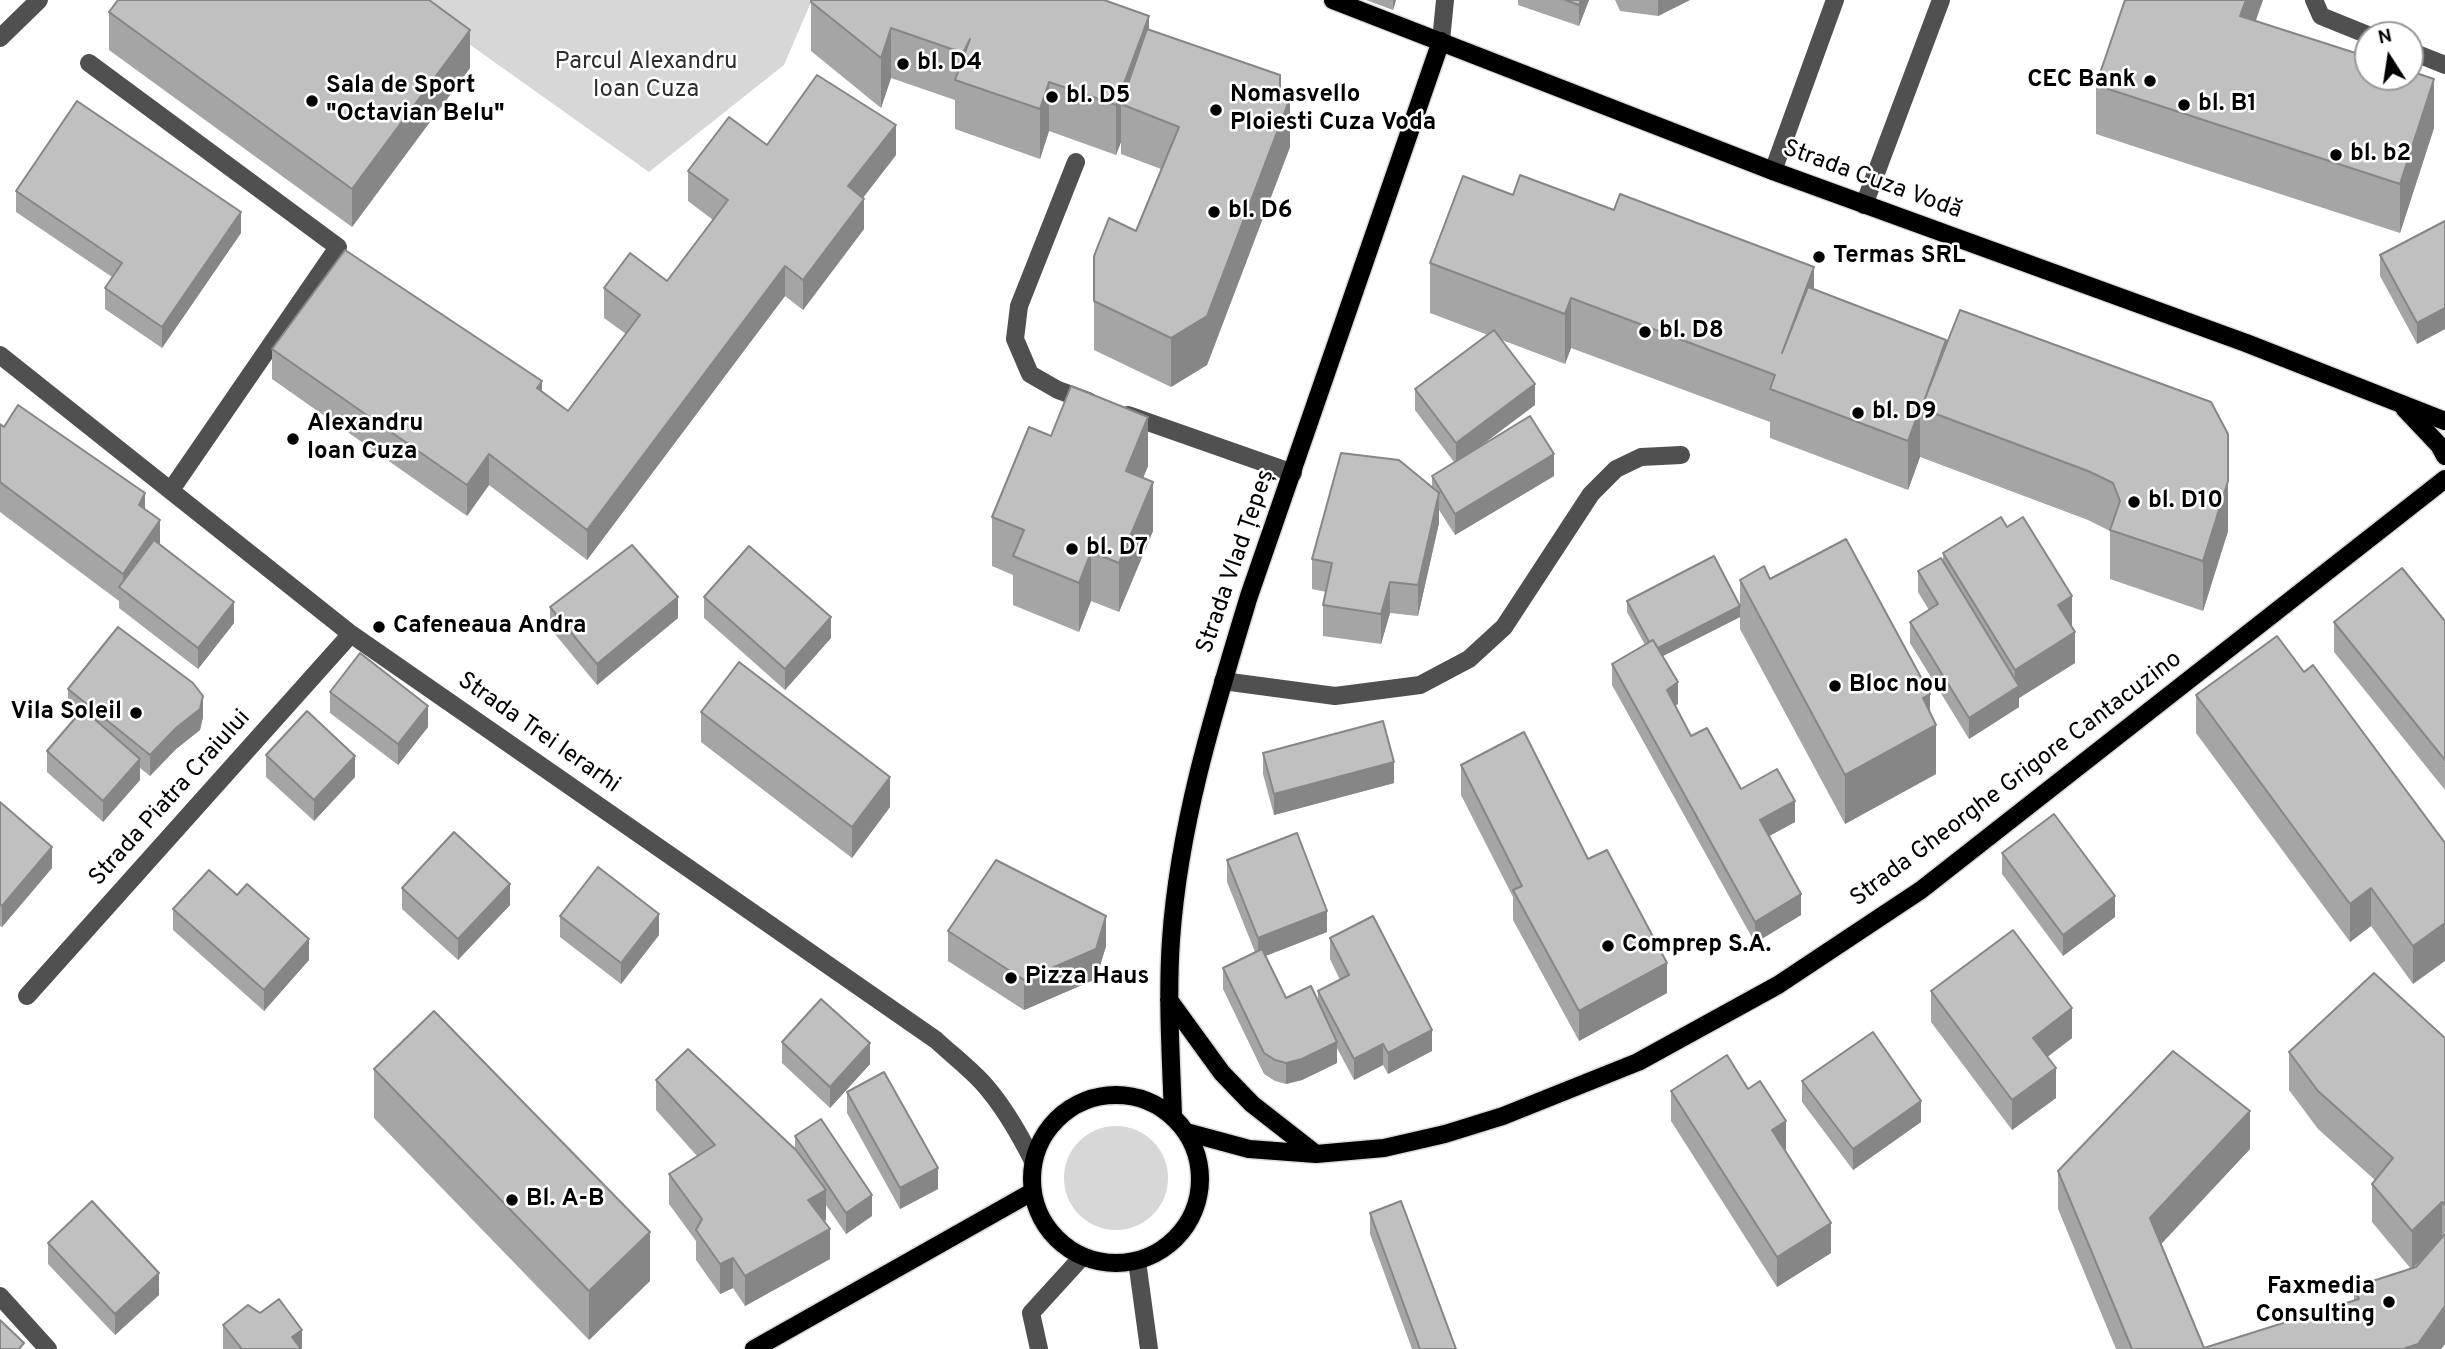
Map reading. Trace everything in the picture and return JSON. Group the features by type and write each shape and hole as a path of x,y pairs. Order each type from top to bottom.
{"main road":[{"name":"Strada Cuza Vodă","path":"1333,0 1773,171 2220,334 2445,421"},
{"name":"Strada Vlad Țepeș","path":"1173,1116 1169,1000 1171,939 1192,803 1223,681 1249,596 1441,41"},
{"name":"Strada Cuza Vodă","path":"2397,401 2421,425 2445,456"},
{"name":"Strada Gheorghe Grigore Cantacuzino","path":"1186,1132 1250,1149 1316,1154 1384,1148 1445,1134 1503,1116 1638,1062 1778,985 1921,890 2445,479"},
{"path":"1169,1000 1222,1073 1252,1104 1316,1154"},
{"path":"1125,1095 1142,1099 1173,1116 1196,1151 1200,1171 1196,1205 1190,1221 1180,1235 1160,1251 1136,1261 1100,1262 1082,1257 1064,1246 1049,1231 1038,1212 1032,1192 1033,1161 1039,1144 1054,1123 1074,1106 1090,1099 1125,1095"},
{"path":"754,1349 1032,1192"}],"street":[{"path":"0,38 39,0"},
{"path":"1441,41 1445,0"},
{"path":"1773,171 1835,0"},
{"path":"1864,205 1941,0"},
{"path":"2314,0 2320,16 2354,29"},
{"path":"2424,57 2445,65"},
{"path":"89,63 338,247 171,490"},
{"path":"1076,162 1019,306 1015,339 1030,374 1058,390 1293,473"},
{"name":"Strada Trei Ierarhi","path":"0,355 351,634 936,1040 981,1080 1015,1128 1033,1161"},
{"path":"1223,681 1335,696 1420,685 1469,659 1504,627 1591,494 1616,469 1641,457 1681,455"},
{"name":"Strada Piatra Craiului","path":"27,996 351,634"},
{"path":"1040,1349 1031,1312 1082,1257"},
{"path":"1136,1261 1149,1349"},
{"path":"0,1296 48,1349"}],"green space":[{"name":"Parcul Alexandru Ioan Cuza","path":"407,0 812,0 784,65 649,172"},
{"path":"1116,1126 1136,1130 1153,1141 1164,1158 1168,1178 1164,1198 1153,1215 1136,1226 1116,1230 1096,1226 1079,1215 1068,1198 1064,1178 1068,1158 1079,1141 1096,1130"}],"building":[{"name":"Sala de Sport \"Octavian Belu\"","path":"118,0 429,0 470,30 352,189 109,12"},
{"path":"811,0 1104,0 1149,16 1116,105 1049,82 1040,109 955,80 970,39 963,53 891,28 881,58"},
{"path":"1565,0 1581,0 1579,5"},
{"path":"2125,0 2246,0 2240,16 2354,53 2354,91 2424,91 2424,76 2434,79 2400,184 2096,85"},
{"name":"bl. D6","path":"1147,29 1280,75 1280,90 1290,98 1207,316 1171,338 1094,301 1094,256 1109,218 1136,231 1179,127 1121,104"},
{"path":"817,75 896,125 848,186 864,199 803,280 785,266 587,530 489,454 467,485 272,349 345,250 542,381 537,388 568,411 640,315 604,288 630,253 667,281 728,200 688,171 729,117 767,145"},
{"path":"77,101 241,212 162,327 105,288 122,263 16,191"},
{"path":"1520,175 1614,210 1620,194 1814,267 1782,353 1808,287 1946,340 1924,401 1960,310 2211,402 2228,434 2228,481 2203,561 2110,530 2120,501 2113,483 2088,471 1920,408 1908,441 1770,389 1775,375 1571,298 1565,314 1430,263 1463,176 1513,195"},
{"path":"2445,221 2445,308 2417,323 2380,255"},
{"path":"1494,330 1535,384 1456,443 1415,389"},
{"name":"bl. D7","path":"1071,386 1148,417 1126,471 1153,482 1119,563 1091,552 1079,583 1013,556 1024,530 992,517 1029,427 1051,436"},
{"path":"18,405 145,493 139,505 160,520 123,574 0,482 0,424 4,427"},
{"path":"1530,416 1554,454 1455,514 1432,476"},
{"path":"1341,453 1399,460 1439,493 1418,585 1390,582 1381,614 1323,605 1332,563 1312,559"},
{"path":"2001,517 2007,527 2023,517 2072,596 2058,605 2075,632 2015,670 1943,553"},
{"name":"Bloc nou","path":"1846,539 1930,694 1923,698 1936,725 1845,775 1740,580 1764,566 1770,579"},
{"path":"154,540 234,602 198,648 119,587"},
{"path":"632,545 678,597 597,664 550,607"},
{"path":"749,546 831,617 785,669 704,597"},
{"path":"1714,556 1740,606 1658,648 1653,640 1649,642 1627,601"},
{"path":"1941,558 2019,686 1969,718 1910,622 1938,604 1918,571"},
{"path":"2402,568 2445,621 2445,760 2334,622"},
{"name":"Vila Soleil","path":"118,627 193,683 203,696 200,709 176,728 150,755 68,689"},
{"path":"2277,636 2304,672 2313,665 2445,843 2445,923 2413,946 2371,888 2350,904 2196,695"},
{"path":"1653,640 1678,682 1667,690 1691,736 1707,728 1741,789 1777,769 1795,801 1760,820 1801,894 1755,922 1612,664"},
{"path":"360,653 428,706 398,744 330,692"},
{"path":"739,662 890,777 852,827 701,712"},
{"path":"83,709 140,759 103,801 47,751"},
{"path":"307,711 355,756 314,800 266,755"},
{"path":"1383,721 1394,762 1274,794 1263,753"},
{"path":"1524,732 1588,859 1607,850 1667,963 1579,1011 1513,890 1522,886 1461,765"},
{"path":"0,802 52,847 2,906 0,904"},
{"path":"2054,814 2115,896 2063,935 2002,853"},
{"path":"454,832 510,884 458,939 402,888"},
{"path":"1297,833 1327,911 1258,938 1227,860"},
{"path":"996,860 1106,916 1096,949 1024,980 948,931"},
{"path":"598,867 659,914 621,963 560,916"},
{"path":"209,870 237,895 247,884 309,939 264,990 173,909"},
{"path":"1373,916 1432,1030 1388,1053 1383,1044 1354,1059 1318,991 1349,975 1330,938"},
{"path":"2013,930 2072,1008 2033,1038 2056,1068 2012,1100 1931,991"},
{"path":"1262,949 1286,998 1311,986 1337,1042 1302,1059 1286,1063 1264,1053 1223,968"},
{"path":"2374,973 2445,1038 2445,1205 2442,1202 2412,1231 2372,1184 2393,1158 2318,1091 2289,1052"},
{"path":"821,999 870,1043 830,1087 782,1042"},
{"path":"434,1011 650,1232 589,1291 374,1069"},
{"path":"1873,1032 1921,1101 1853,1149 1802,1081"},
{"path":"688,1049 796,1150 826,1190 808,1200 830,1229 745,1276 733,1258 720,1264 696,1230 702,1219 669,1174 715,1145 656,1080"},
{"path":"2173,1051 2250,1111 2150,1218 2204,1348 2359,1299 2354,1287 2416,1267 2445,1234 2445,1306 2418,1344 2403,1349 2132,1349 2058,1171"},
{"path":"1727,1055 1748,1089 1760,1081 1786,1121 1772,1130 1831,1223 1777,1257 1671,1091"},
{"path":"884,1072 938,1168 900,1188 847,1092"},
{"path":"821,1119 872,1195 846,1213 795,1136"},
{"path":"92,1201 159,1273 115,1314 48,1243"},
{"path":"1401,1201 1456,1349 1420,1349 1370,1213"},
{"path":"279,1299 302,1330 292,1337 301,1349 242,1349 223,1325 248,1305 260,1313"},
{"path":"0,1320 24,1343 19,1349 0,1349"}],"place":[{"name":"bl. D4","path":"903,64"},
{"name":"CEC Bank","path":"2150,81"},
{"name":"bl. D5","path":"1052,97"},
{"name":"Sala de Sport \"Octavian Belu\"","path":"312,101"},
{"name":"bl. B1","path":"2184,105"},
{"name":"Nomasvello Ploiesti Cuza Voda","path":"1216,110"},
{"name":"bl. b2","path":"2336,155"},
{"name":"bl. D6","path":"1214,212"},
{"name":"Termas SRL","path":"1819,257"},
{"name":"bl. D8","path":"1645,332"},
{"name":"bl. D9","path":"1858,413"},
{"name":"Alexandru Ioan Cuza","path":"293,439"},
{"name":"bl. D10","path":"2134,502"},
{"name":"bl. D7","path":"1072,549"},
{"name":"Cafeneaua Andra","path":"379,627"},
{"name":"Bloc nou","path":"1835,686"},
{"name":"Vila Soleil","path":"136,713"},
{"name":"Comprep S.A.","path":"1608,946"},
{"name":"Pizza Haus","path":"1011,978"},
{"name":"Bl. A-B","path":"512,1200"},
{"name":"Faxmedia Consulting","path":"2389,1302"}]}
